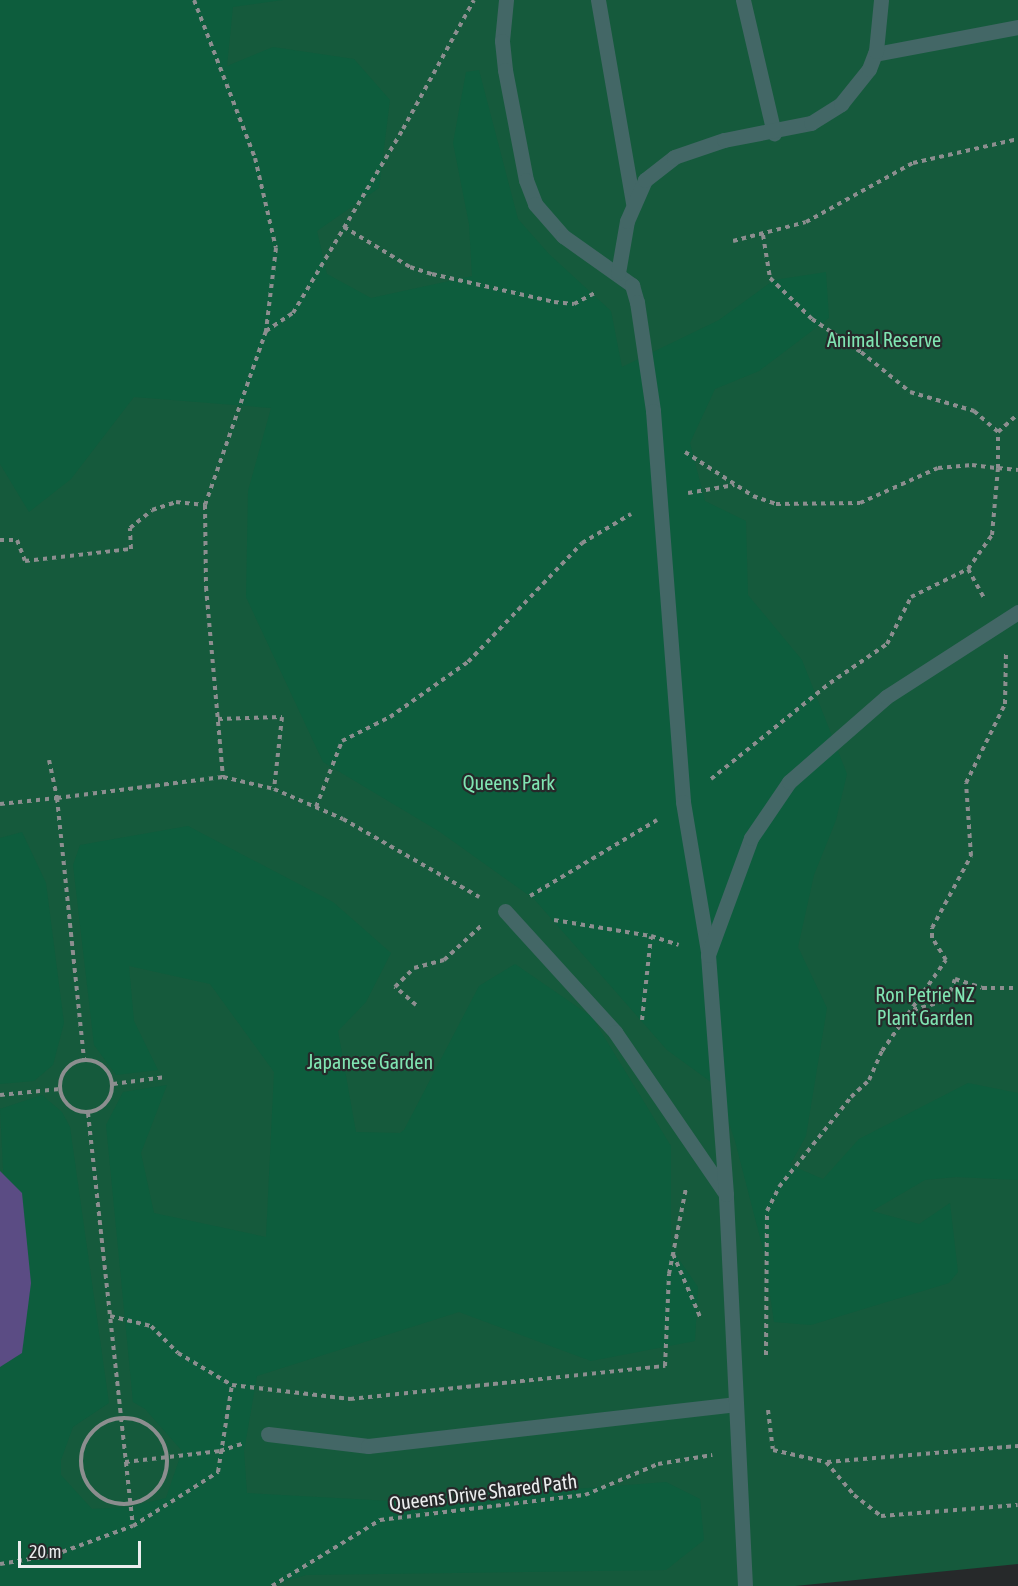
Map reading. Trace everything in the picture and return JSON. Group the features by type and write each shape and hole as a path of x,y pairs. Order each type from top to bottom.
{"lane":[{"path":"506,0 502,41 505,70 521,159 535,204 563,236 632,285 637,302 653,411 683,802 708,955 726,1194 745,1586"},
{"path":"598,0 633,203"},
{"path":"743,0 774,133"},
{"path":"618,273 633,203 645,180 674,157 724,140 774,133 811,123 841,104 862,81 875,54 881,0"},
{"path":"875,54 1018,27"},
{"path":"708,955 751,838 789,782 886,697 997,623 1018,612"},
{"path":"505,911 615,1032 726,1194"},
{"path":"268,1434 368,1446 735,1404"}],"path":[{"path":"194,0 255,158 276,248 266,331 205,505 206,587 223,777"},
{"path":"266,331 293,313 474,0"},
{"path":"733,241 806,222 913,163 1018,139"},
{"path":"344,227 410,267 554,302 574,304 587,299 618,273"},
{"path":"763,235 770,278 812,319 861,352 910,392 974,411 998,432"},
{"path":"653,411 676,444 734,485 776,504 830,506 860,503 888,494 938,468 972,465 1018,470"},
{"path":"416,1005 395,987 414,968 444,960 473,931 683,802 830,683 886,644 910,597 968,569 992,534 998,468 998,432 1018,414"},
{"path":"316,808 342,741 390,717 468,662 582,543 659,497 734,485"},
{"path":"0,540 17,540 25,561 131,549 130,528 152,510 176,502 205,505"},
{"path":"766,1365 767,1211 779,1187 851,1097 869,1080 882,1051 946,960 932,938 932,928 971,856 966,783 1005,704 1007,655 997,623 968,569"},
{"path":"218,719 282,717 274,789"},
{"path":"49,760 57,798 84,1060"},
{"path":"0,804 223,777 274,789 343,819 505,911 651,936 708,955"},
{"path":"641,1029 651,936"},
{"path":"913,1010 947,1000 955,979 982,988 1018,988"},
{"path":"84,1060 107,1070 113,1084 110,1097 100,1109 88,1113 75,1111 65,1102 60,1089 64,1073 72,1064 84,1060"},
{"path":"113,1084 166,1077"},
{"path":"0,1095 60,1089"},
{"path":"88,1113 133,1526"},
{"path":"111,1316 151,1326 178,1353 232,1385 350,1399 665,1366 673,1254 686,1190 684,1179"},
{"path":"673,1254 687,1291 707,1324"},
{"path":"0,1564 54,1556 133,1526 218,1472 219,1451 232,1385"},
{"path":"768,1407 773,1449"},
{"path":"120,1418 140,1422 156,1432 166,1457 166,1470 153,1492 129,1503 103,1498 84,1479 81,1465 81,1451 95,1428 120,1418"},
{"path":"125,1462 219,1451 268,1434"},
{"path":"761,1451 773,1449 826,1462 1018,1446"},
{"name":"Queens Drive Shared Path","path":"272,1586 380,1520 585,1495 658,1464 709,1455"},
{"path":"826,1462 854,1495 881,1516 1018,1505"}],"green space":[{"name":"Queens Park","path":"0,0 1018,0 1018,1564 795,1586 0,1586"},
{"path":"0,0 283,0 233,7 227,66 273,47 354,59 390,100 379,188 317,231 327,274 371,298 472,276 469,224 453,143 466,72 479,70 518,219 549,254 611,311 622,367 719,320 774,280 826,272 829,318 759,371 715,389 690,443 705,501 746,521 748,595 802,660 847,774 836,820 814,875 798,947 827,1008 806,1136 790,1165 823,1179 859,1139 968,1083 1018,1093 1018,1180 956,1177 925,1180 872,1211 919,1224 950,1203 958,1272 949,1283 811,1325 774,1322 763,1249 735,1141 722,1102 711,1082 667,1050 534,899 440,832 323,762 246,597 248,491 271,408 134,397 71,479 29,512 0,464"},
{"path":"188,826 333,902 391,953 366,1002 338,1031 356,1132 400,1133 404,1130 479,986 515,964 592,1017 671,1146 671,1248 698,1287 695,1341 591,1361 459,1312 257,1376 244,1451 247,1493 409,1502 666,1482 700,1499 704,1540 666,1570 306,1575 269,1586 0,1586 0,1263 5,1208 0,1109 42,1095 62,1112 70,1127 109,1403 73,1427 61,1460 61,1475 92,1509 129,1507 166,1498 182,1451 145,1409 133,1402 106,1125 123,1092 167,1085 141,1153 154,1213 266,1237 274,1072 210,984 129,966 134,1021 158,1070 116,1075 94,1045 73,865 80,845"},
{"path":"22,832 46,883 64,1023 53,1065 34,1081 0,1084 0,838"}],"shaded area":[{"path":"0,1171 22,1193 31,1283 22,1353 0,1367"}],"park label":[{"name":"Animal Reserve","path":"884,339"},
{"name":"Ron Petrie NZ Plant Garden","path":"925,1006"},
{"name":"Japanese Garden","path":"370,1061"}]}
